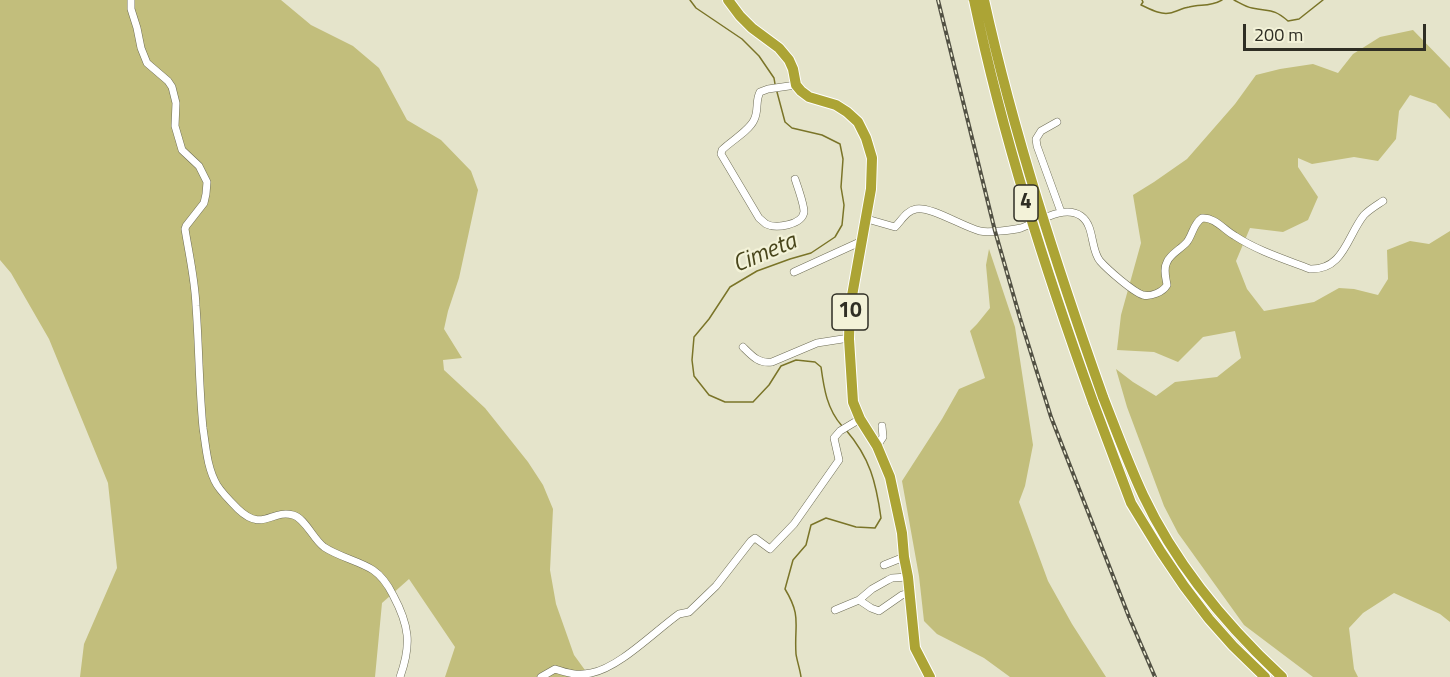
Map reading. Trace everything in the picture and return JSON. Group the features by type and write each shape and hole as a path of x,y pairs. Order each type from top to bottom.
{"highway":[{"path":"728,0 752,28 779,48 789,60 793,69 791,85"},
{"name":"4","path":"974,0 1000,114 1033,228 1063,321 1098,400 1168,542 1217,610 1282,677"},
{"name":"4","path":"984,0 1010,107 1047,237 1131,503 1161,552 1209,619 1233,646 1266,677"},
{"name":"10","path":"791,85 809,97 836,105 847,112 861,126 872,158 867,219 850,307 849,338 853,402 860,419 877,446 890,477 902,533 915,648 930,677"}],"street":[{"path":"132,0 131,9 147,63 172,87 176,103 175,126 182,150 200,166 207,182 204,203 186,229 196,303 200,399 207,458 217,486 248,518 258,520 284,514 299,518 323,546 374,571 386,582 402,611 406,625 408,645 400,677"},
{"path":"791,85 760,92 757,97 754,121 722,150 722,158 759,218 766,224 774,226 794,224 802,218 804,209 795,179"},
{"path":"1057,122 1041,131 1036,139 1061,212"},
{"path":"867,219 896,227 903,216 918,208 931,211 981,232 1019,228 1061,212 1070,211 1083,217 1088,225 1100,261 1126,284 1143,295 1150,295 1164,290 1167,285 1165,268 1167,261 1186,242 1202,218 1210,219 1253,247 1310,269 1318,269 1326,267 1337,259 1363,217 1370,209 1383,201"},
{"path":"794,272 862,242"},
{"path":"743,347 756,359 766,363 817,343 849,338"},
{"path":"541,677 555,669 567,674 591,673 614,664 679,614 689,612 721,580 755,538 770,549 794,524 839,460 834,438 840,431 860,419"},
{"path":"877,446 883,437 882,426"},
{"path":"884,565 904,557"},
{"path":"835,610 859,600 872,589 892,578 908,577"},
{"path":"859,600 879,611 902,595 909,593"}],"shaded area":[{"path":"0,0 281,0 311,25 353,46 379,68 407,120 441,140 471,171 478,190 459,278 444,329 462,358 443,360 444,370 485,408 528,462 543,485 553,509 550,570 556,604 574,655 590,677 445,677 455,647 409,579 382,603 375,677 80,677 84,644 117,568 108,483 49,339 11,273 0,260"},
{"path":"1413,30 1450,68 1450,119 1436,104 1410,95 1399,111 1396,139 1378,161 1354,157 1312,164 1298,158 1298,167 1318,197 1308,220 1283,232 1250,228 1236,261 1247,289 1264,311 1314,302 1339,288 1378,295 1388,279 1387,250 1410,241 1429,244 1450,231 1450,622 1440,614 1394,593 1363,613 1349,628 1354,669 1358,677 1313,677 1244,625 1178,533 1164,506 1127,407 1116,369 1156,396 1175,382 1217,377 1241,358 1235,331 1203,337 1178,362 1154,352 1117,350 1121,315 1141,243 1133,195 1187,159 1235,104 1256,75 1313,64 1338,73 1353,54 1380,37"},
{"path":"989,249 1015,327 1033,445 1025,486 1019,502 1048,581 1106,677 1010,677 984,658 937,634 924,621 919,576 902,481 959,389 985,378 970,331 990,308 986,265"}],"waterway":[{"name":"Cimeta","path":"690,0 696,8 742,39 759,56 774,78 775,84"},
{"path":"1142,0 1141,5 1163,13 1213,4 1222,0"},
{"path":"1234,0 1250,7 1275,12 1288,21 1299,19 1323,0"},
{"name":"Cimeta","path":"777,92 785,122 792,128 822,135 840,144 843,159 842,225 835,237 811,253 757,271 730,287 694,337 692,360 694,376 709,395 725,402 753,402 769,385 781,366 796,360 815,362 821,367 830,406 842,426"},
{"name":"Cimeta","path":"801,677 796,654 794,607 785,589 793,560 806,545 811,525 826,518 856,527 875,528 881,518 871,471 861,451 846,430"}],"railway":[{"path":"938,0 995,231 1051,417 1129,617 1155,677"}]}
